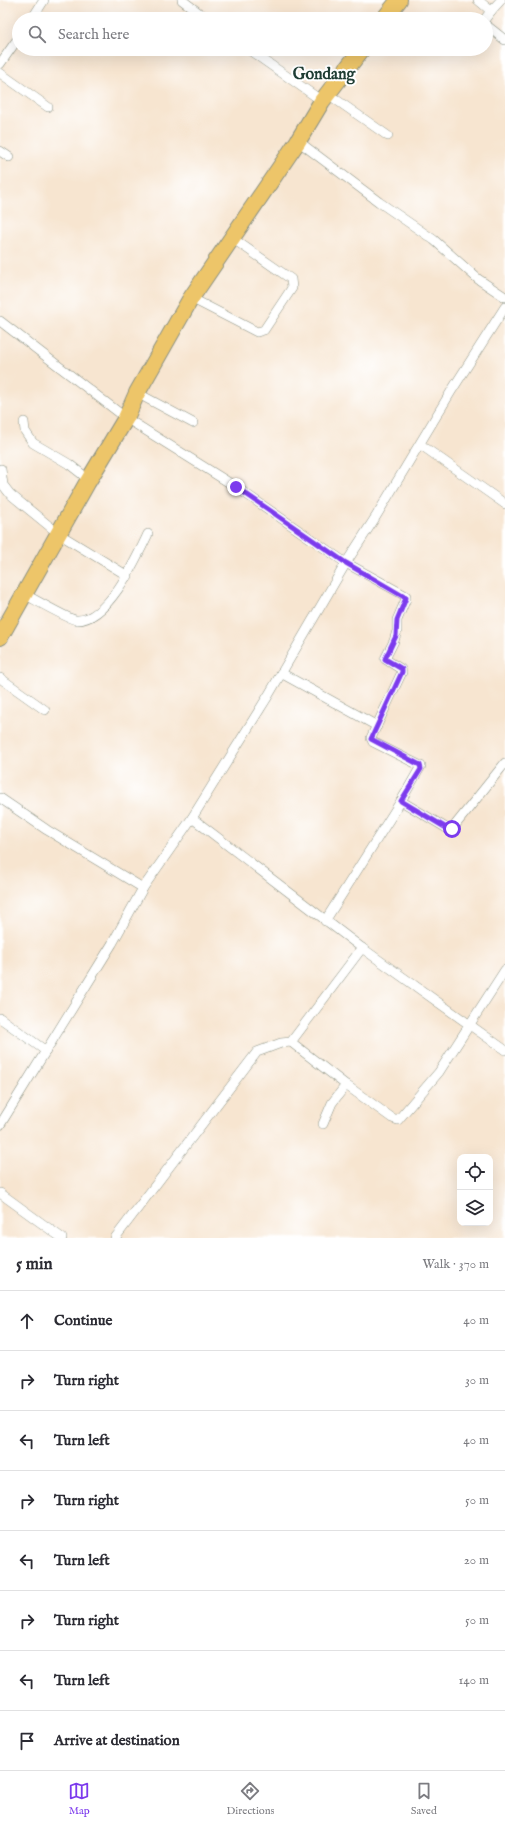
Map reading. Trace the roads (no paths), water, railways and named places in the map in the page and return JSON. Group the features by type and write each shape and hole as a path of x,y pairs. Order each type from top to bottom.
{"highway":[{"path":"390,12 399,0"},
{"path":"0,636 87,483 126,418 137,394 192,298 298,141 325,98 357,56"}],"street":[{"path":"36,12 44,0"},
{"path":"182,0 198,12"},
{"path":"478,0 491,11 500,0"},
{"path":"493,31 505,40"},
{"path":"0,64 12,47"},
{"path":"259,56 388,136"},
{"path":"0,74 48,107"},
{"path":"298,141 434,240 478,279 505,297"},
{"path":"0,151 9,157"},
{"path":"192,298 257,332 264,330 292,288 291,279 232,238"},
{"path":"0,1124 112,944 143,888 192,818 281,674 346,563 421,445 452,390 505,307"},
{"path":"0,321 126,418 236,487 346,563 406,598 397,620 396,636 385,659 402,669 402,672 371,738 371,741 421,766 401,801 326,921"},
{"path":"137,394 193,423"},
{"path":"24,422 25,431 28,438 33,443 70,464 83,475 87,483"},
{"path":"421,445 505,504"},
{"path":"1,469 4,488 59,534 128,576"},
{"path":"24,594 76,620 87,618 103,608 128,576 148,534"},
{"path":"281,674 377,726"},
{"path":"0,678 45,710"},
{"path":"401,801 448,829 452,829 505,763"},
{"path":"0,798 47,830 143,888"},
{"path":"192,818 362,948 505,1050"},
{"path":"115,1238 257,1052 277,1044 291,1042 362,948"},
{"path":"291,1042 346,1085 392,1118 400,1119 439,1072 505,970"},
{"path":"0,1018 46,1051"},
{"path":"323,1124 332,1103 346,1085"},
{"path":"0,1194 62,1238"}],"district":[{"name":"Gondang","path":"324,75"}]}
